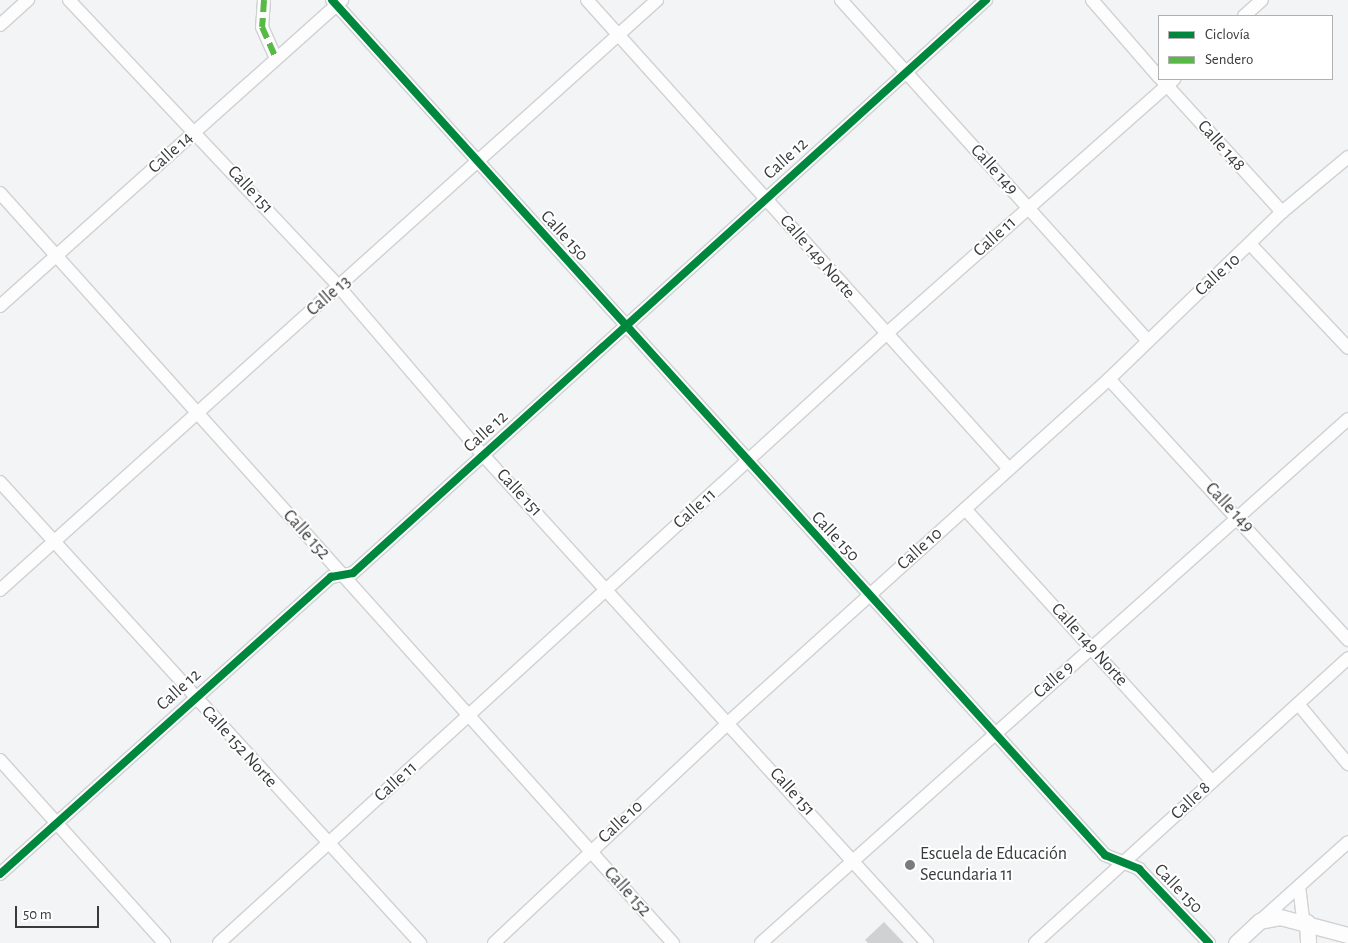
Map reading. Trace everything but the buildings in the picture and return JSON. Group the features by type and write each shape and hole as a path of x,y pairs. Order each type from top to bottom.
{"main road":[{"path":"1238,942 1260,921 1280,917 1305,921 1348,934"},
{"path":"1305,921 1308,943"}],"street":[{"path":"0,25 28,0"},
{"name":"Calle 151","path":"69,0 339,287 483,455 608,587 927,943"},
{"path":"264,0 262,27 276,58"},
{"name":"Calle 149 Norte","path":"587,0 885,335 1009,469"},
{"name":"Calle 13","path":"0,590 656,0"},
{"name":"Calle 149","path":"841,0 1147,340"},
{"name":"Calle 12","path":"0,874 193,696 331,577 353,573 765,198 986,0"},
{"name":"Calle 148","path":"1092,0 1158,72"},
{"path":"1245,15 1262,0"},
{"name":"Calle 14","path":"0,306 336,2"},
{"name":"Calle 150","path":"336,2 477,162 626,325 746,463 1105,855 1139,869 1209,943"},
{"name":"Calle 148","path":"1165,80 1282,212"},
{"name":"Calle 11","path":"219,943 885,335 1029,208 1165,80"},
{"name":"Calle 10","path":"494,943 729,722 1109,379 1147,340 1251,245 1282,212 1348,157"},
{"name":"Calle 152","path":"0,193 673,943"},
{"path":"1251,245 1348,348"},
{"name":"Calle 149","path":"1109,379 1348,640"},
{"name":"Calle 9","path":"761,943 854,862 994,732 1348,419"},
{"name":"Calle 152 Norte","path":"0,482 327,844 420,943"},
{"name":"Calle 149 Norte","path":"965,509 1212,781"},
{"name":"Calle 8","path":"1035,943 1125,863 1212,781 1299,706 1348,658"},
{"path":"1299,706 1348,764"},
{"path":"0,760 164,943"},
{"path":"1260,921 1348,842"},
{"path":"1298,886 1305,921"}],"marked path":[{"path":"264,0 262,27 276,58"}],"cycle path":[{"path":"332,0 1105,855 1139,869 1209,943"},
{"path":"0,874 331,577 353,573 986,0"}],"place":[{"name":"Escuela de Educación Secundaria 11","path":"910,865"}]}
